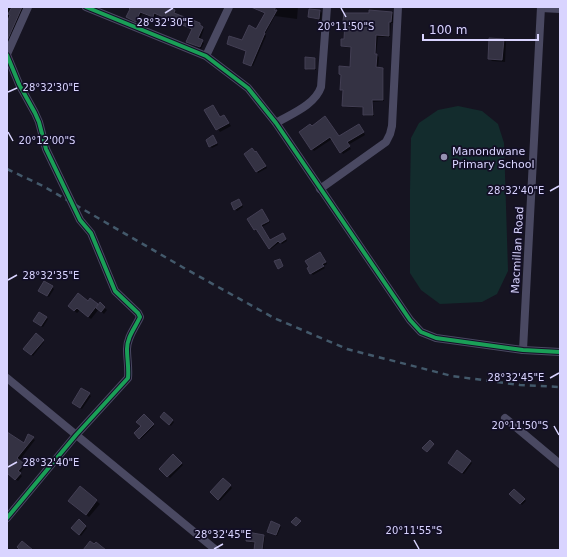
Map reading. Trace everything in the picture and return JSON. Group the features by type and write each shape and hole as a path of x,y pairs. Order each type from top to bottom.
{"street":[{"path":"7,518 76,435 128,378 129,367 127,348 130,334 140,317 138,313 115,291 91,233 80,220 46,149 37,118 19,84 7,55 28,7"},
{"path":"86,7 206,56 248,88 276,123 410,320 421,332 436,338 523,350 560,352"},
{"path":"206,56 229,7"},
{"path":"276,123 311,102 318,95 321,87 327,7"},
{"path":"320,189 386,142 390,134 392,126 398,7"},
{"path":"541,8 560,9"},
{"name":"Macmillan Road","path":"523,350 541,8"},
{"path":"7,378 216,550"},
{"path":"505,418 560,464"}],"green space":[{"path":"458,106 482,111 498,124 504,143 508,271 497,294 482,302 440,304 421,290 410,273 411,138 419,123 438,110"}],"building":[{"path":"12,7 22,7 7,41 7,23 10,15 8,14"},
{"path":"128,7 168,7 175,10 174,13 200,23 203,27 198,38 203,40 200,47 186,42 192,29 154,13 153,17 140,12 136,22 126,17 130,9"},
{"path":"251,7 276,7 274,10 277,10 264,33 251,66 243,63 246,51 227,44 229,36 242,40 249,25 256,29 265,13"},
{"path":"309,9 320,10 319,19 308,17"},
{"path":"369,10 392,12 391,22 389,22 389,36 376,35 376,67 383,68 383,100 372,100 373,115 363,115 363,107 342,106 343,90 340,90 341,75 339,74 339,66 350,67 351,47 341,46 341,39 344,39 344,13 369,13"},
{"path":"489,38 504,39 502,60 488,59"},
{"path":"305,57 315,58 315,69 305,69"},
{"path":"213,105 220,117 224,115 229,123 216,130 204,110"},
{"path":"325,116 339,136 359,124 364,132 347,142 350,146 340,153 330,137 311,150 299,132 310,124 312,126"},
{"path":"213,135 217,143 209,147 206,140"},
{"path":"252,148 255,152 256,151 266,166 256,172 244,154"},
{"path":"239,199 242,205 234,210 231,203"},
{"path":"262,209 269,221 261,225 270,240 283,233 286,239 280,243 278,241 269,249 256,229 254,230 247,219"},
{"path":"320,252 326,262 322,264 324,266 310,274 307,268 309,267 305,261"},
{"path":"280,259 283,266 278,269 274,261"},
{"path":"44,281 53,286 47,296 38,291"},
{"path":"78,293 88,301 90,298 98,304 88,317 77,308 74,311 68,306"},
{"path":"100,302 105,307 101,312 96,308"},
{"path":"39,312 47,317 41,326 33,321"},
{"path":"36,333 44,340 31,355 23,349"},
{"path":"81,388 90,393 80,408 72,403"},
{"path":"164,412 173,420 169,425 160,417"},
{"path":"144,414 154,424 139,439 134,433 141,426 136,422"},
{"path":"7,432 24,443 28,434 34,437 17,458 24,464 18,471 21,473 15,480 7,473"},
{"path":"430,440 434,444 427,452 422,448"},
{"path":"457,450 471,461 462,473 448,463"},
{"path":"173,454 182,463 167,477 159,469"},
{"path":"223,478 231,485 218,500 210,492"},
{"path":"80,486 97,500 86,515 68,501"},
{"path":"514,489 525,499 520,504 509,494"},
{"path":"296,517 301,521 296,526 291,522"},
{"path":"79,519 86,526 79,535 71,528"},
{"path":"271,521 280,525 276,535 267,532"},
{"path":"247,532 264,535 262,550 254,550 255,542 246,541"},
{"path":"22,541 33,550 20,550 17,547"},
{"path":"90,541 94,544 96,542 106,550 83,550"}],"railway":[{"path":"7,169 43,186 184,268 274,318 347,349 452,376 520,385 560,387"}],"cycle path":[{"path":"86,7 206,56 248,88 276,123 410,320 421,332 436,338 523,350 560,352"},
{"path":"7,55 19,84 39,122 46,149 80,220 91,233 115,291 138,313 140,317 127,345 128,378 76,435 7,518"}],"place":[{"name":"Manondwane Primary School","path":"444,157"}]}
